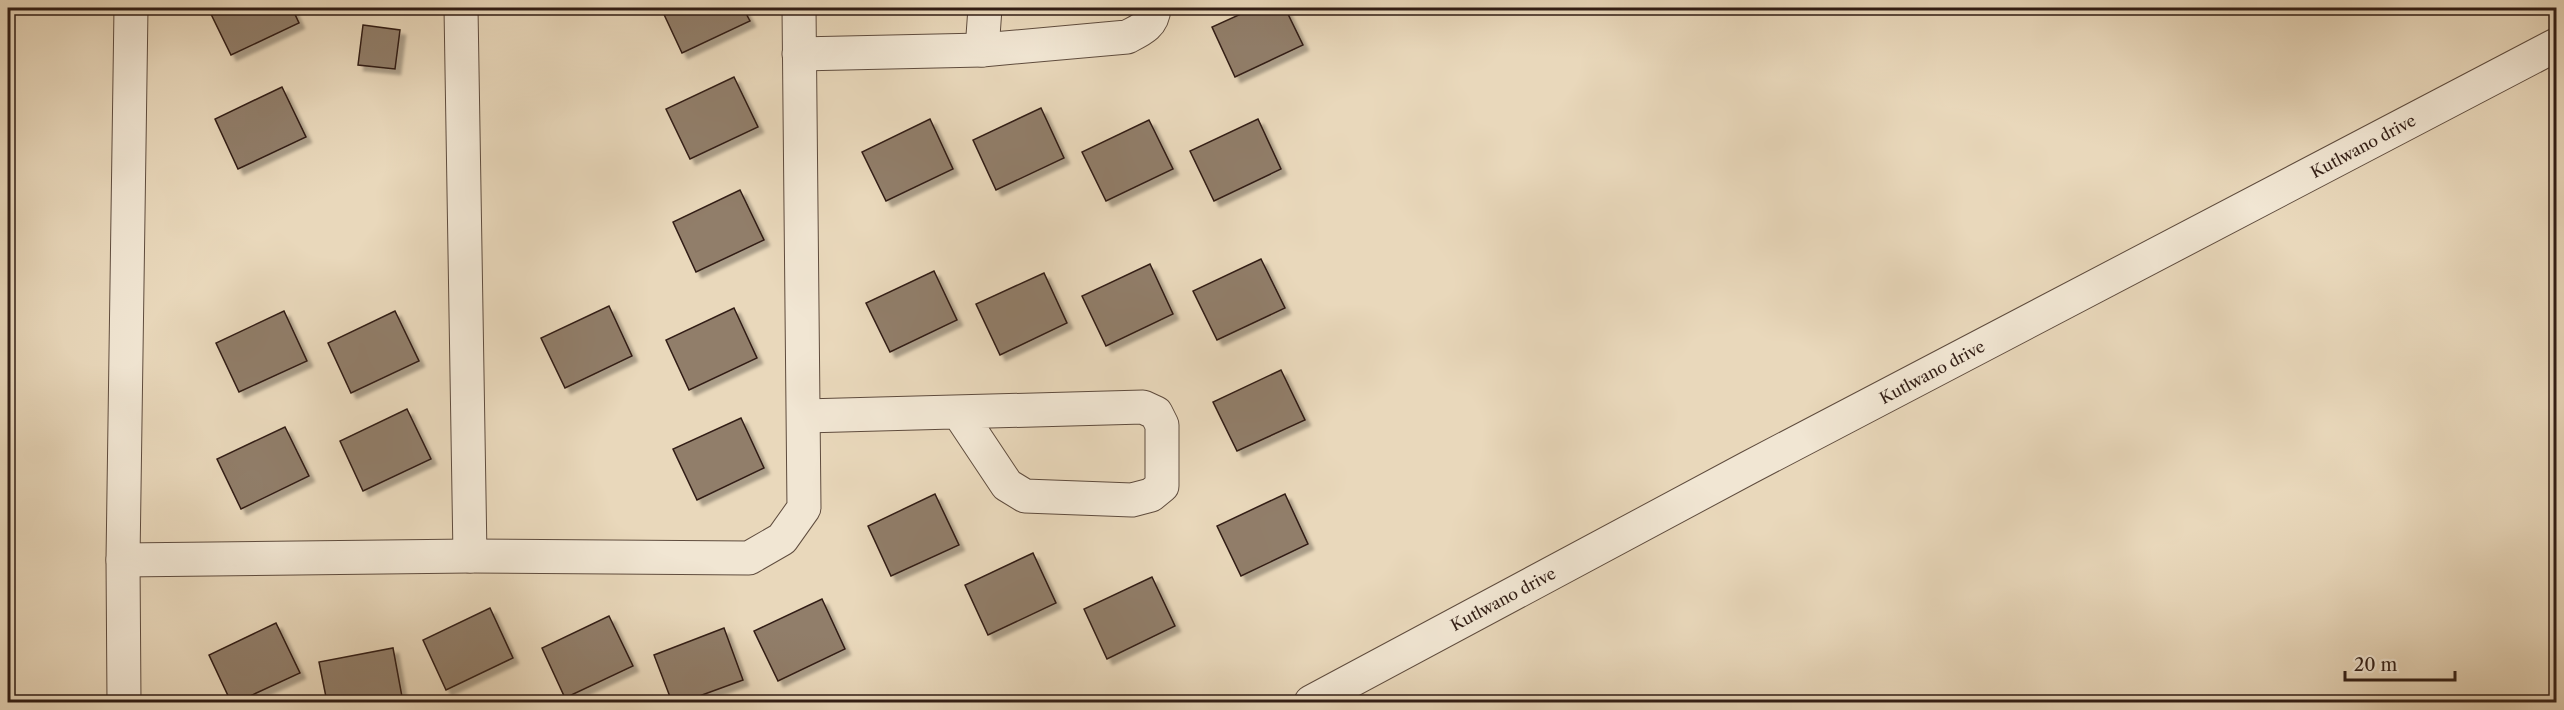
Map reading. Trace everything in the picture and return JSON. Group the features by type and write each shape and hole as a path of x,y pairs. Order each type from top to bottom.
{"street":[{"path":"124,702 123,560 131,8"},
{"path":"461,8 470,556"},
{"path":"123,560 470,556 749,558 782,538 804,508 799,8"},
{"path":"982,50 985,8"},
{"path":"799,54 982,50 1127,37 1144,29 1154,16 1154,8"},
{"name":"Kutlwano drive","path":"1311,702 1769,457 2556,45"},
{"path":"804,416 1143,407 1156,413 1162,424 1162,486 1151,495 1132,500 1025,496 1007,485 959,413"}],"building":[{"path":"208,8 292,8 299,23 231,55"},
{"path":"661,8 743,8 750,21 682,53"},
{"path":"1254,8 1285,8 1303,45 1235,77 1212,27"},
{"path":"363,25 400,30 395,69 358,65"},
{"path":"734,77 758,127 690,159 666,109"},
{"path":"282,87 306,137 238,169 215,119"},
{"path":"1041,108 1064,158 996,190 973,140"},
{"path":"930,119 953,169 886,201 862,152"},
{"path":"1258,119 1281,169 1214,201 1190,151"},
{"path":"1149,120 1173,169 1106,201 1082,152"},
{"path":"740,190 764,240 696,272 673,222"},
{"path":"1261,259 1285,308 1217,340 1193,291"},
{"path":"1150,264 1173,314 1106,346 1082,296"},
{"path":"934,271 957,320 890,352 866,303"},
{"path":"1044,273 1067,323 1000,355 976,304"},
{"path":"609,306 632,356 565,388 541,338"},
{"path":"734,308 757,358 689,390 666,340"},
{"path":"284,311 307,361 239,392 216,343"},
{"path":"395,311 419,361 351,393 328,343"},
{"path":"1281,370 1305,420 1237,451 1213,402"},
{"path":"407,409 431,459 363,491 340,441"},
{"path":"741,418 764,468 697,500 673,449"},
{"path":"285,427 309,476 241,509 217,459"},
{"path":"935,494 959,545 891,576 868,526"},
{"path":"1285,494 1308,544 1241,576 1217,526"},
{"path":"1033,553 1056,603 988,635 965,585"},
{"path":"1152,577 1175,626 1107,659 1084,609"},
{"path":"822,599 845,649 778,681 754,631"},
{"path":"490,608 513,658 446,690 423,640"},
{"path":"609,616 633,666 565,698 542,648"},
{"path":"276,623 300,673 237,702 231,702 209,655"},
{"path":"724,628 743,680 683,702 672,702 654,655"},
{"path":"393,648 403,702 327,702 319,662"}]}
